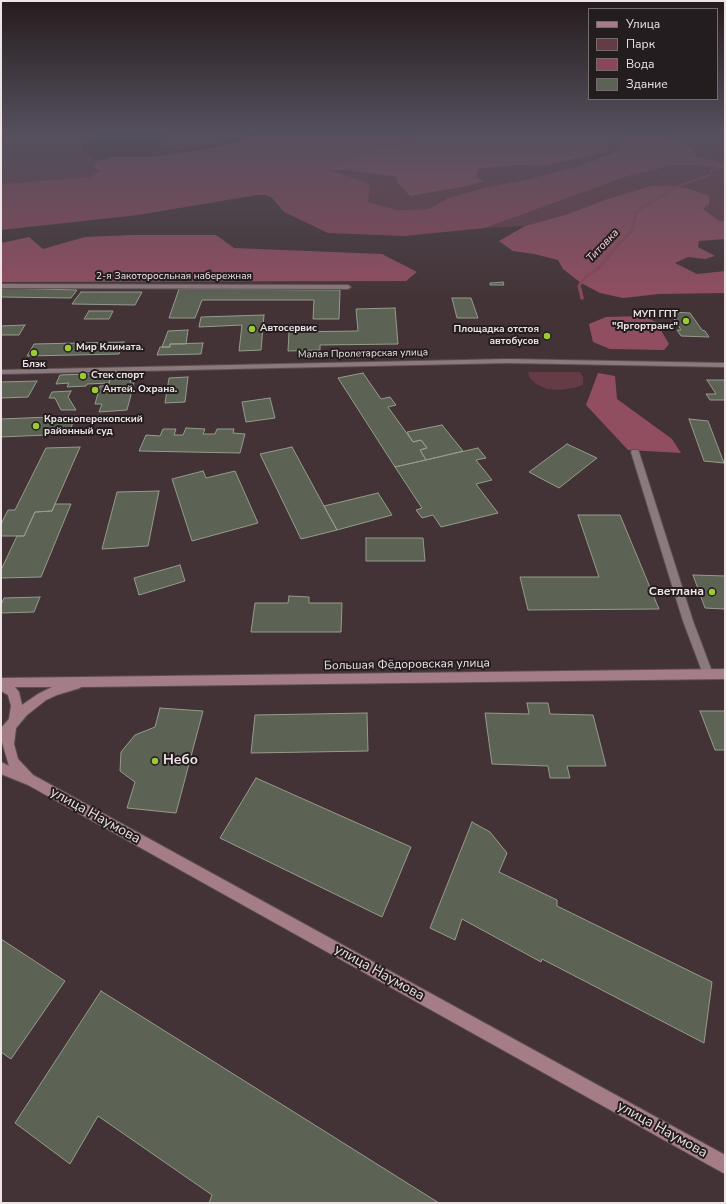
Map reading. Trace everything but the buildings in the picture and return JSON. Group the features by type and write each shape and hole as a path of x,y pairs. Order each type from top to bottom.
{"street":[{"name":"2-я Закоторосльная набережная","path":"1,286 348,287"},
{"name":"Малая Пролетарская улица","path":"1,372 508,361 725,365"},
{"path":"635,452 688,621 708,674"},
{"name":"Большая Фёдоровская улица","path":"1,684 725,674"},
{"name":"Большая Фёдоровская улица","path":"1,737 30,706 54,691 89,682"},
{"name":"улица Наумова","path":"1,684 9,689 16,697 17,706 8,744 13,761 19,770 32,781"},
{"name":"улица Наумова","path":"1,768 32,781 725,1165"}],"green space":[{"path":"354,190 428,190 432,192 441,190 475,190 448,198 429,209 397,210 368,202"},
{"path":"589,190 637,190 607,199 568,214 525,226 485,228"},
{"path":"691,190 725,190 725,222 718,220 703,209"},
{"path":"528,372 580,372 583,377 583,385 560,390 547,389 536,384 530,378"}],"shaded area":[{"path":"405,190 443,190 410,196"},
{"path":"637,190 693,190 709,196 709,204 703,209 718,220 725,222 725,239 699,241 698,247 715,256 705,259 688,257 675,263 697,274 725,271 725,293 659,294 623,298 600,293 581,283 563,269 558,260 513,251 499,241 525,226 568,214 607,199"},
{"path":"132,235 216,235 234,248 382,254 417,272 406,281 1,282 1,243 29,237 43,249 85,237"},
{"path":"643,316 656,322 669,344 664,350 610,349 593,342 589,324 606,317"},
{"path":"598,373 615,376 617,399 672,439 681,453 628,450 586,405"}],"water":[{"path":"1,190 369,190 368,202 397,210 429,209 448,198 475,190 589,190 485,228 404,236 328,233 284,212 272,198 266,195 257,195 138,215 1,230"}],"waterway":[{"name":"Титовка","path":"650,203 671,190"},
{"name":"Титовка","path":"580,290 579,286 585,277 599,268 616,247 632,231 636,212 652,202"},
{"name":"Титовка","path":"580,289 582,298"}],"place":[{"name":"МУП ГПТ \"Яргортранс\"","path":"686,321"},
{"name":"Автосервис","path":"252,329"},
{"name":"Площадка отстоя автобусов","path":"547,336"},
{"name":"Мир Климата.","path":"68,348"},
{"name":"Блэк","path":"34,353"},
{"name":"Стек спорт","path":"83,376"},
{"name":"Антей. Охрана.","path":"95,390"},
{"name":"Красноперекопский районный суд","path":"36,426"},
{"name":"Светлана","path":"712,592"},
{"name":"Небо","path":"155,761"}]}
